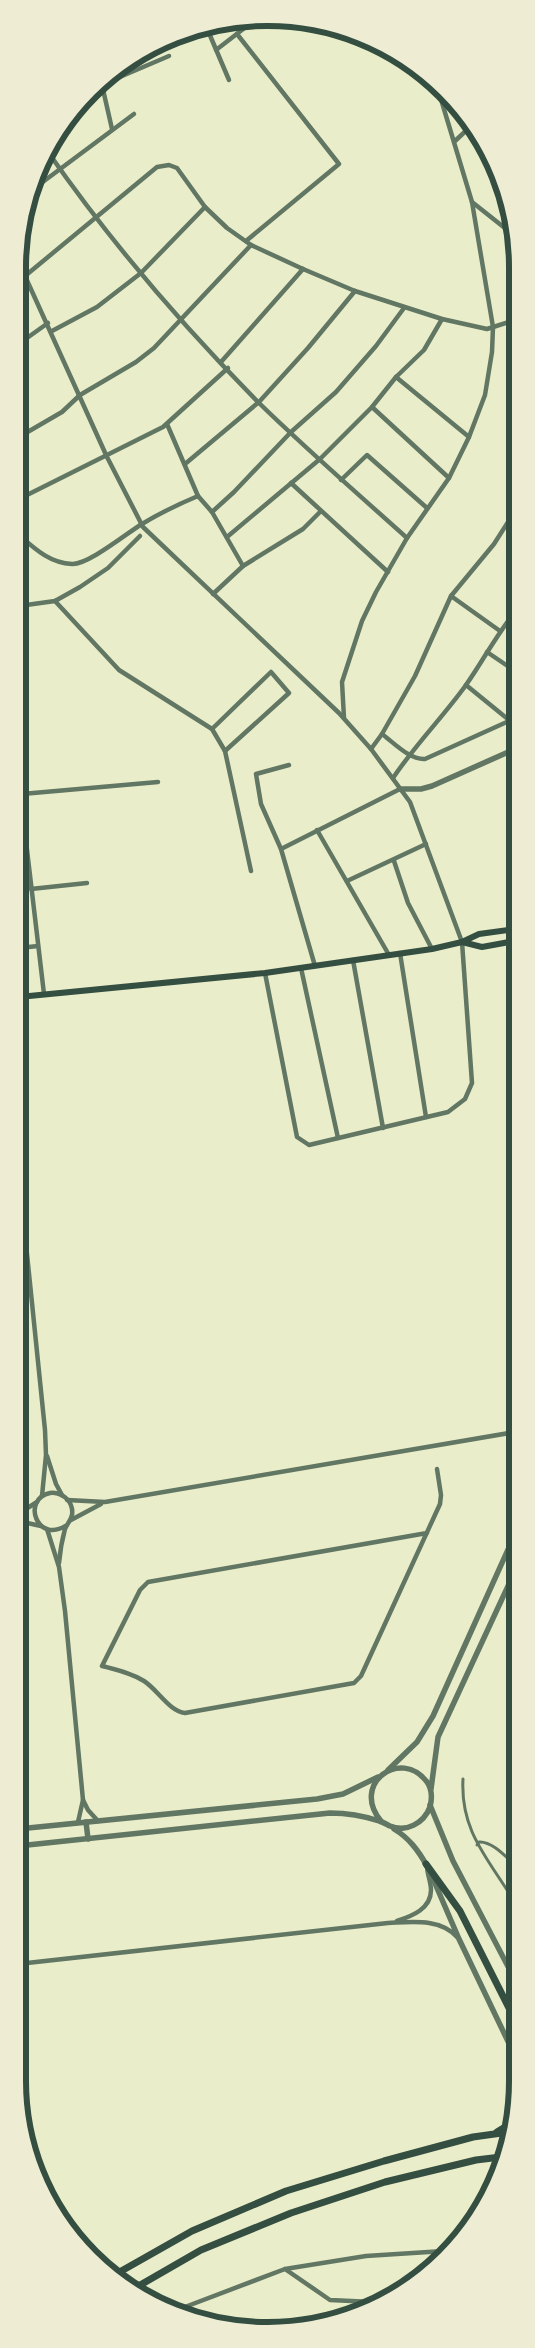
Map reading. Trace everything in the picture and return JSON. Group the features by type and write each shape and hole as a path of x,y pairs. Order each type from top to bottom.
{"main road":[{"path":"26,997 301,968 432,949 462,942 479,934 509,930"},
{"path":"462,942 482,946 509,942"},
{"path":"426,1864 460,1911 509,2008"},
{"path":"488,2135 504,2128"},
{"path":"120,2272 192,2231 286,2191 384,2161 503,2133"},
{"path":"140,2285 201,2250 291,2213 385,2182 476,2160 496,2157"}],"street":[{"path":"216,50 245,27"},
{"path":"209,33 229,80"},
{"path":"237,34 339,164 246,241"},
{"path":"119,78 169,56"},
{"path":"103,91 112,129"},
{"path":"344,718 342,682 362,621 376,592 407,538 449,478 469,437 485,395 492,352 493,327 472,202 442,101"},
{"path":"42,182 134,114"},
{"path":"455,141 466,131"},
{"path":"52,158 141,274 180,320 228,368 258,402 407,538"},
{"path":"26,275 157,167 169,165 177,168 206,207 227,228 250,245 303,270 355,291 442,319 487,329 509,322"},
{"path":"472,202 506,229"},
{"path":"52,332 97,307 141,274 206,207"},
{"path":"26,433 62,412 80,395 136,362 154,348 250,245"},
{"path":"221,362 303,270"},
{"path":"26,278 48,322 107,457 141,524 344,718 371,749 410,802 462,942 472,1083 465,1099 448,1112 309,1145 297,1137 265,973"},
{"path":"185,464 258,402 308,348 355,291"},
{"path":"212,512 234,492 291,432 336,392 376,346 404,308"},
{"path":"228,537 320,459 372,407 396,377 424,350 442,319"},
{"path":"26,338 48,322"},
{"path":"26,495 107,457 167,424 228,368"},
{"path":"396,377 469,437"},
{"path":"372,407 449,478"},
{"path":"167,424 198,496 212,512 243,566"},
{"path":"342,480 367,456 427,508"},
{"path":"291,483 320,512 388,572"},
{"path":"26,541 36,550 56,562 75,565 141,524 198,496"},
{"path":"213,594 243,566 303,529 320,512"},
{"path":"371,749 382,734 415,676 451,596 494,544 509,520"},
{"path":"26,605 55,601 96,577 140,536"},
{"path":"451,596 500,631"},
{"path":"55,601 119,670 212,729 225,751 251,871"},
{"path":"393,778 409,754 466,686 509,620"},
{"path":"487,652 509,667"},
{"path":"212,729 270,672 289,693 225,751"},
{"path":"382,734 409,754 419,759 425,759 509,720 466,686"},
{"path":"281,849 400,789 421,789 432,786 509,752"},
{"path":"289,765 256,774 261,804 281,849 315,966"},
{"path":"26,794 158,782"},
{"path":"317,830 389,955"},
{"path":"347,881 394,861 426,844"},
{"path":"26,852 44,994"},
{"path":"394,861 408,903 432,949"},
{"path":"31,889 87,883"},
{"path":"26,947 38,946"},
{"path":"400,953 426,1116"},
{"path":"353,960 383,1128"},
{"path":"301,968 338,1138"},
{"path":"26,1248 46,1454 42,1496 26,1509"},
{"path":"67,1500 105,1502 509,1433"},
{"path":"46,1454 56,1484 72,1508 70,1520 62,1541 59,1567 83,1800 78,1822"},
{"path":"426,1533 148,1582 140,1590 102,1666 139,1679 176,1710 185,1713 352,1684 361,1676 426,1533 441,1499 437,1470"},
{"path":"42,1496 54,1493 62,1495"},
{"path":"38,1501 34,1512 36,1519 45,1528 59,1567"},
{"path":"70,1520 105,1502"},
{"path":"26,1523 56,1530 67,1525"},
{"path":"26,1828 335,1796 356,1790 380,1777 417,1742 433,1716 509,1547"},
{"path":"390,1826 400,1828 419,1822 426,1815 430,1805 438,1736 509,1584"},
{"path":"387,1771 397,1768 416,1772 428,1784 431,1791"},
{"path":"380,1777 371,1794 371,1804 375,1813 382,1821 406,1836 426,1864 459,1939 509,2043"},
{"path":"463,1779 465,1815 478,1847 509,1894"},
{"path":"83,1800 88,1810 98,1821"},
{"path":"430,1805 453,1861 509,1968"},
{"path":"26,1845 330,1813 382,1821"},
{"path":"86,1822 88,1839"},
{"path":"478,1847 478,1842 482,1841 498,1850 509,1860"},
{"path":"388,1923 412,1916 424,1908 430,1900 431,1889 426,1864"},
{"path":"26,1963 388,1923 433,1923 447,1928 459,1939"},
{"path":"185,2307 285,2269 366,2256 438,2251"},
{"path":"285,2269 330,2300 363,2302"}]}
